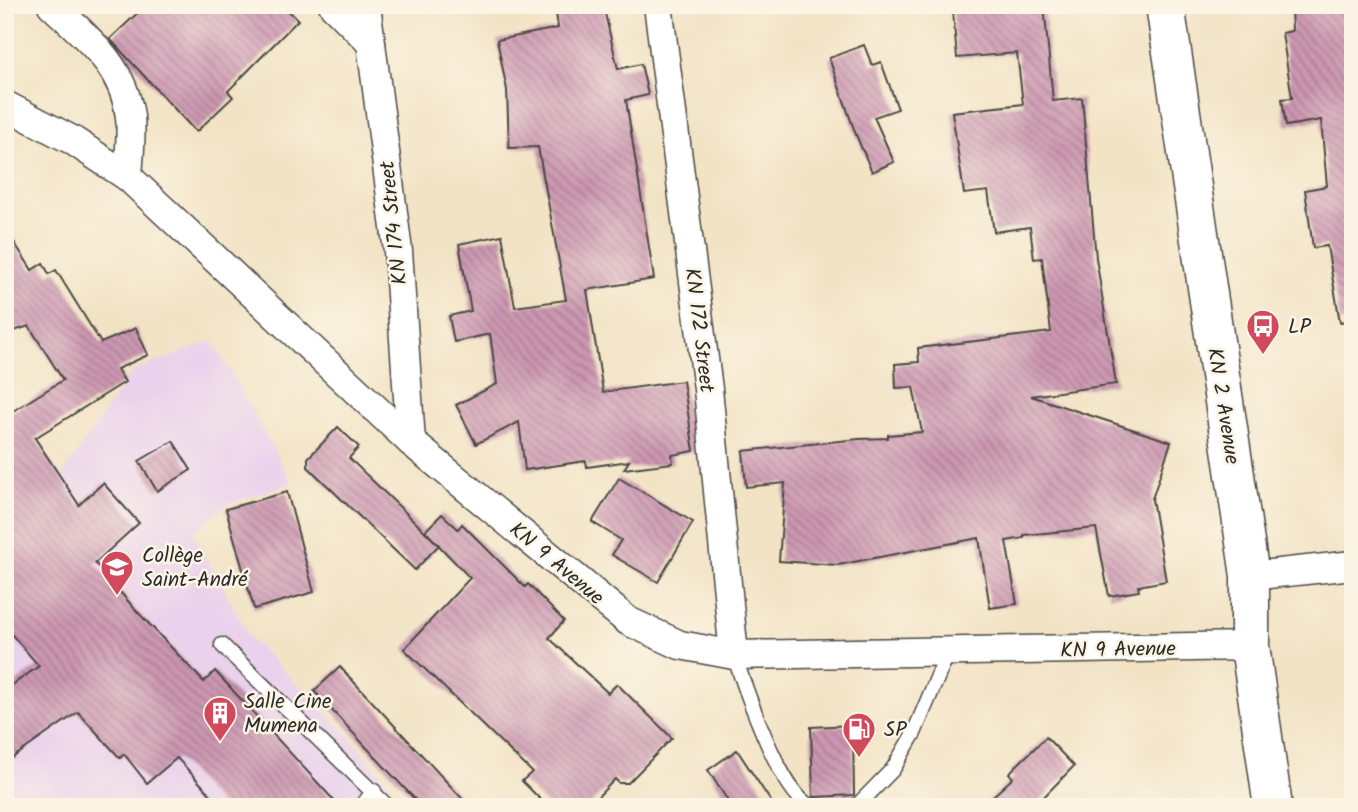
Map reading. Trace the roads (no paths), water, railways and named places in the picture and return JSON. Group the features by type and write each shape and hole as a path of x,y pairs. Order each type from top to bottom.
{"main road":[{"name":"KN 2 Avenue","path":"1164,5 1250,576 1250,646 1273,807"}],"street":[{"path":"52,5 93,43 121,79 130,118 128,177"},
{"path":"333,5 371,43"},
{"name":"KN 174 Street","path":"366,5 398,251 411,442"},
{"name":"KN 172 Street","path":"658,5 708,389 734,655"},
{"name":"KN 9 Avenue","path":"5,105 72,140 128,177 411,442 628,621 680,645 734,655 1250,646"},
{"path":"1250,576 1353,565"}],"lane":[{"path":"222,645 388,807"},
{"path":"853,807 893,769 914,733 948,652"},
{"path":"734,655 750,702 773,754 796,795 810,806 822,807"},
{"path":"361,807 374,791"}],"place":[{"name":"LP","path":"1263,356"},
{"name":"Collège Saint-André","path":"117,597"},
{"name":"Salle Cine Mumena","path":"220,743"},
{"name":"SP","path":"859,759"}]}
